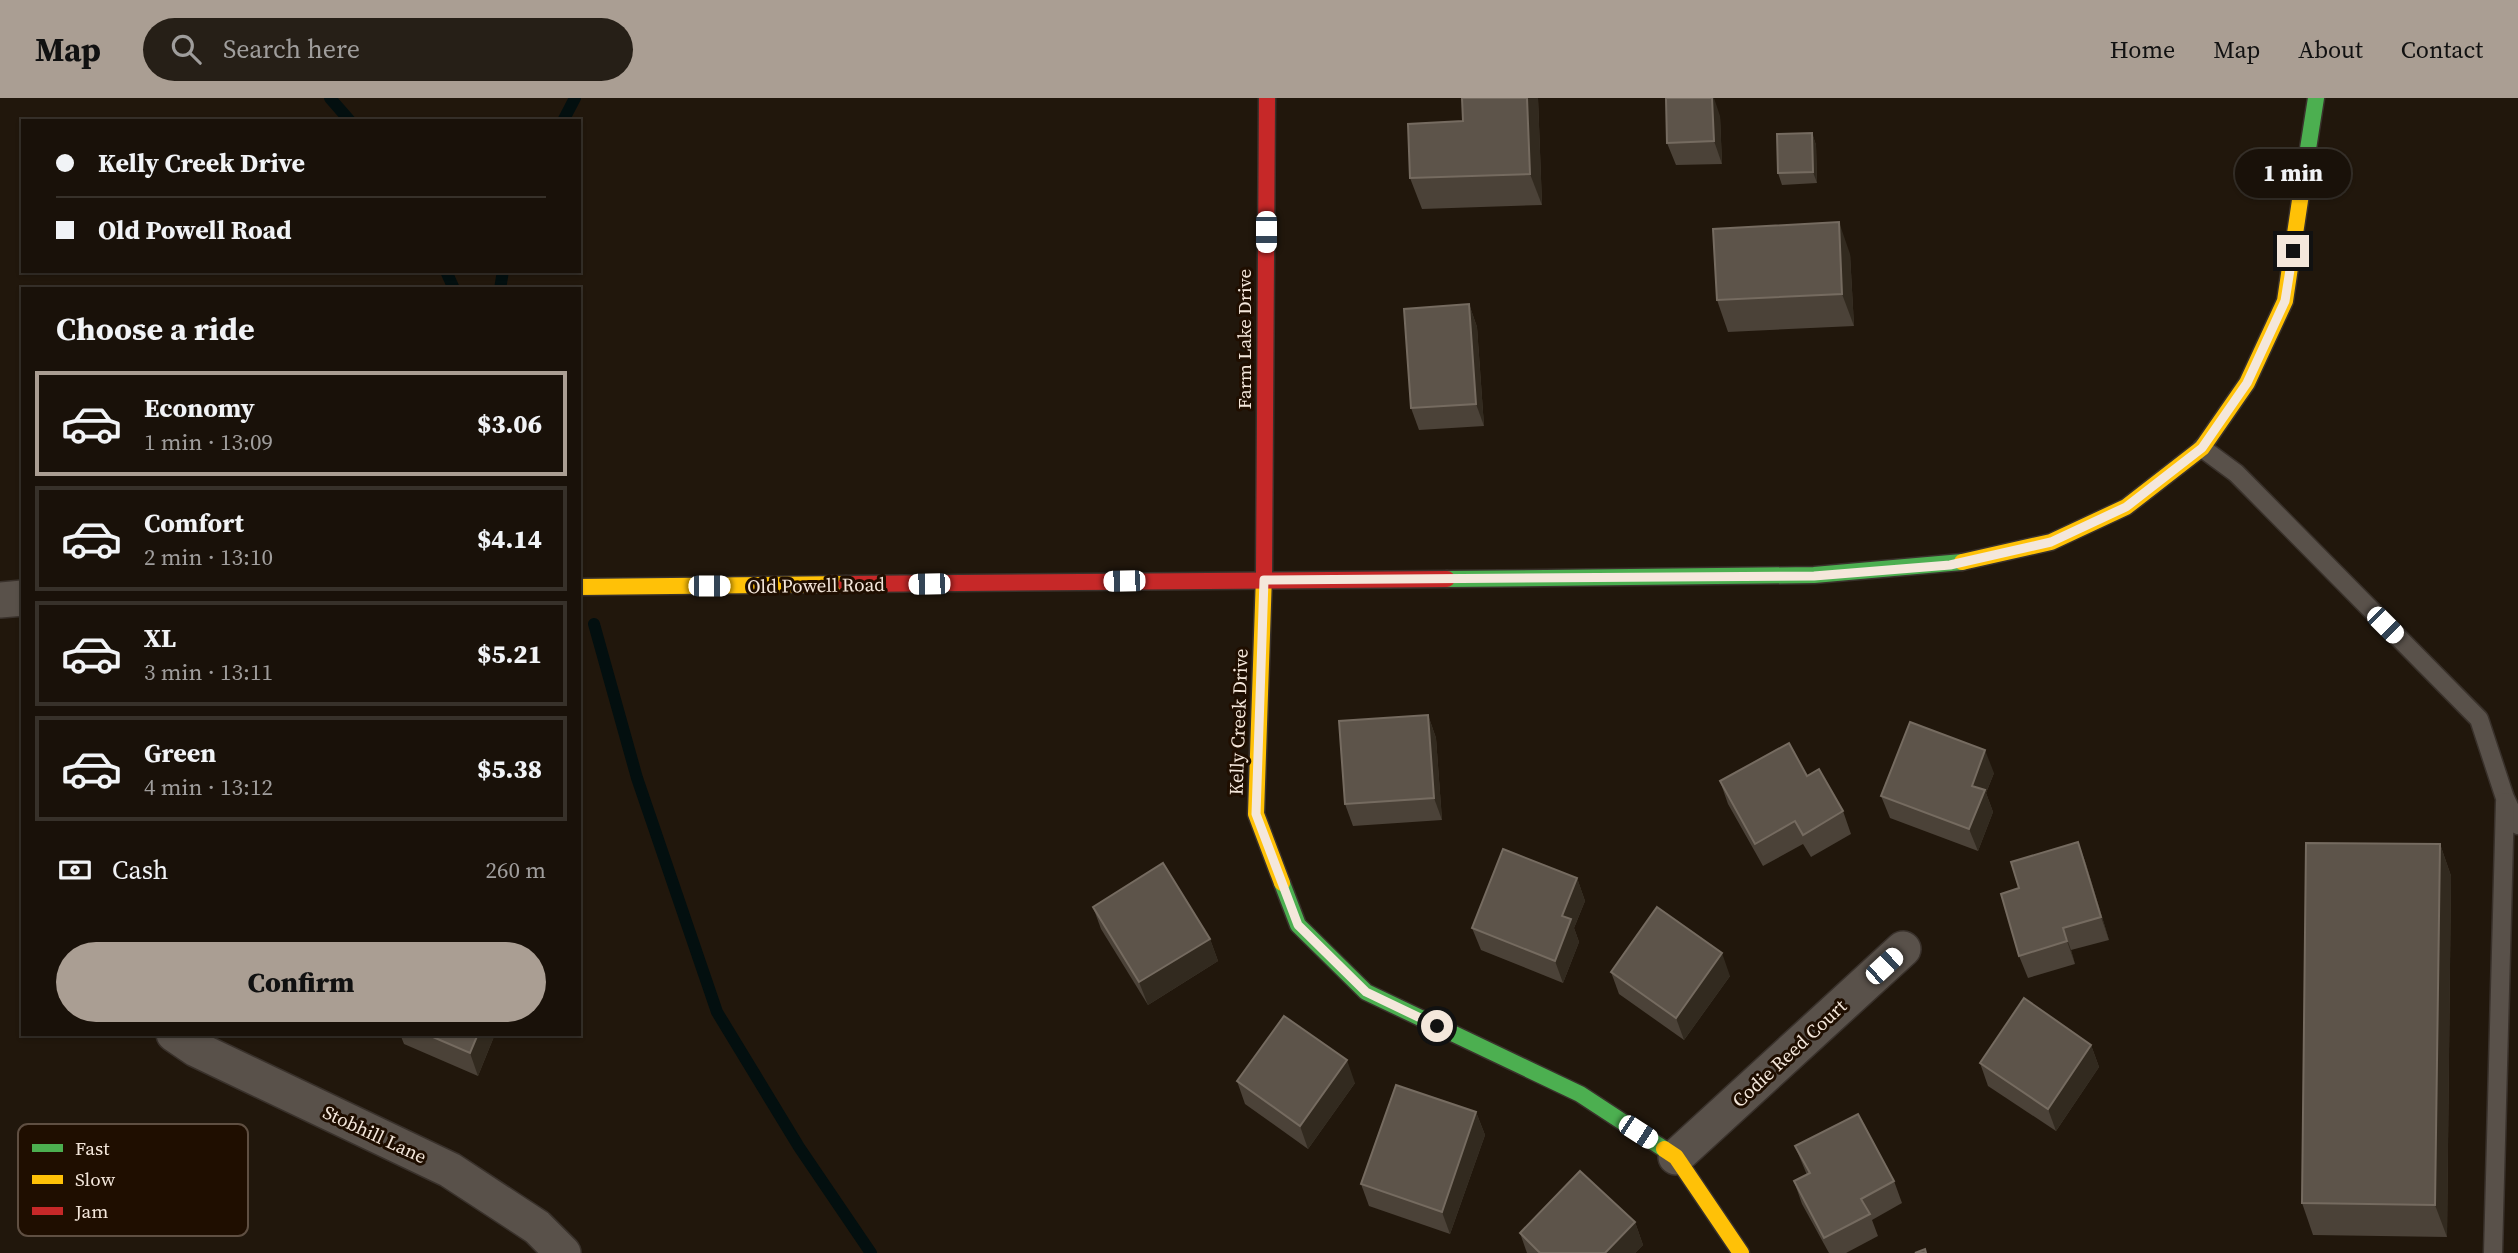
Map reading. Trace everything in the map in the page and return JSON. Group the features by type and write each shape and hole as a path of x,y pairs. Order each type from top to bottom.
{"street":[{"name":"Farm Lake Drive","path":"1264,580 1267,98"},
{"name":"Old Powell Road","path":"581,587 1814,576 1950,565 2051,542 2126,507 2202,448 2247,383 2285,301 2316,98"},
{"name":"Kelly Creek Drive","path":"1264,580 1256,814 1298,925 1366,992 1580,1094 1676,1157 1741,1253"},
{"path":"0,600 21,598"},
{"name":"Codie Reed Court","path":"1676,1157 1903,949"},
{"name":"Stobhill Lane","path":"177,1036 196,1049 450,1170 537,1227 563,1253"}],"lane":[{"path":"2202,448 2236,473 2479,719 2505,798 2518,825"},
{"path":"2493,1253 2505,798"}],"building":[{"path":"1462,98 1527,98 1530,174 1410,178 1408,124 1463,121"},
{"path":"1666,98 1712,98 1714,141 1667,143"},
{"path":"1812,133 1813,172 1778,173 1777,134"},
{"path":"1839,222 1842,294 1717,300 1713,229"},
{"path":"1469,304 1476,404 1411,408 1404,309"},
{"path":"1428,715 1434,798 1345,804 1339,721"},
{"path":"1910,722 1985,750 1972,786 1985,790 1969,829 1881,796"},
{"path":"1789,743 1807,776 1819,769 1843,811 1803,835 1795,821 1755,844 1720,781"},
{"path":"2078,842 2101,917 2063,928 2067,941 2019,956 2001,894 2019,888 2011,862"},
{"path":"2306,843 2440,844 2435,1205 2302,1203"},
{"path":"1503,849 1577,878 1562,916 1571,919 1555,961 1472,928"},
{"path":"1163,863 1210,939 1139,982 1093,907"},
{"path":"1657,907 1722,953 1676,1018 1611,972"},
{"path":"2024,998 2091,1045 2048,1109 1980,1063"},
{"path":"1284,1016 1347,1060 1300,1126 1237,1081"},
{"path":"431,1036 477,1036 470,1053"},
{"path":"1396,1085 1476,1112 1442,1212 1361,1184"},
{"path":"1858,1114 1894,1181 1861,1199 1870,1214 1824,1238 1794,1181 1810,1173 1795,1146"},
{"path":"1580,1171 1635,1222 1605,1253 1540,1253 1520,1233"}],"waterway":[{"path":"330,98 348,119"},
{"path":"564,119 575,98"},
{"path":"447,273 453,287"},
{"path":"500,287 503,273"},
{"path":"594,624 637,778 717,1012 799,1147 871,1253"}],"traffic: fast":[{"path":"2302,187 2316,98"},
{"path":"1447,579 1814,575 1962,562"},
{"path":"1282,883 1298,925 1366,992 1580,1094 1664,1149"}],"traffic: slow":[{"path":"1962,562 2051,542 2126,507 2202,448 2247,383 2285,301 2302,187"},
{"path":"1264,575 1256,814 1282,883"},
{"path":"581,587 846,584"},
{"path":"1664,1149 1676,1157 1741,1253"}],"traffic: jam":[{"path":"1264,575 1267,98"},
{"path":"846,584 1447,579"}],"route":[{"path":"1437,1026 1366,992 1298,925 1256,814 1264,580 1814,576 1950,565 2051,542 2126,507 2202,448 2247,383 2285,301 2293,251"}]}
